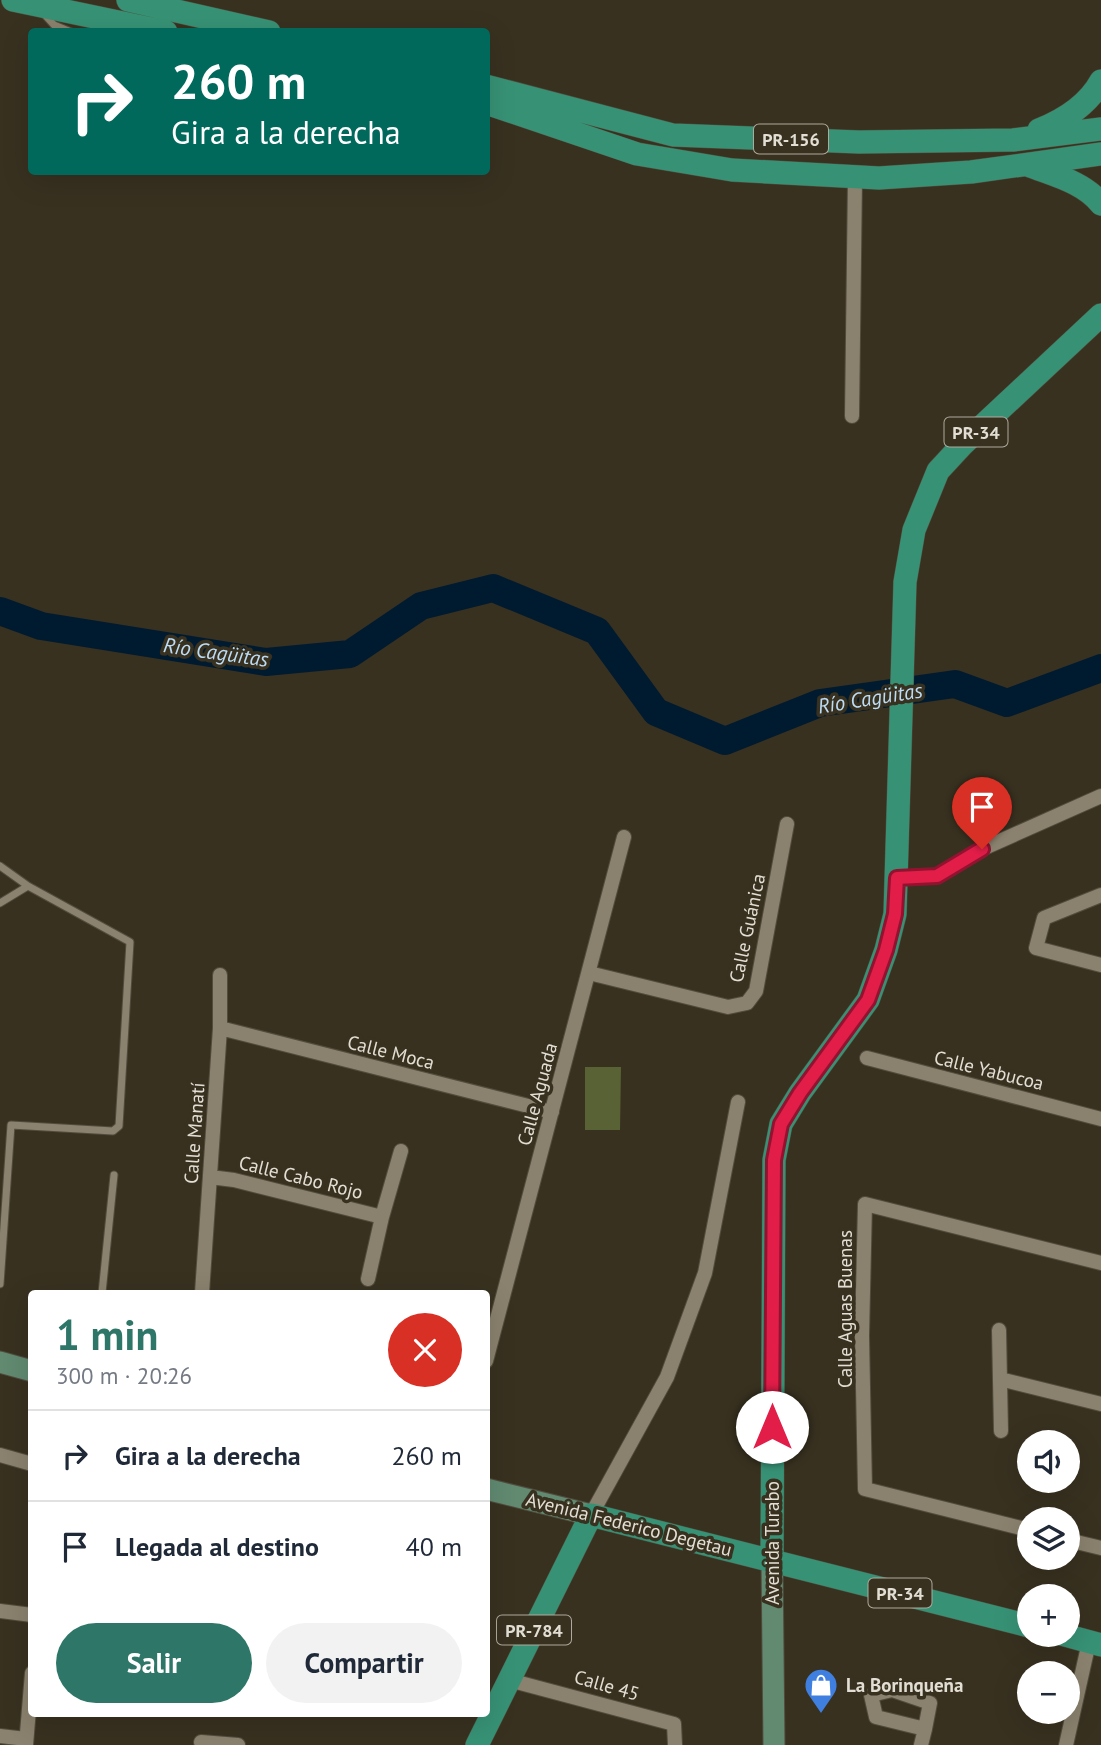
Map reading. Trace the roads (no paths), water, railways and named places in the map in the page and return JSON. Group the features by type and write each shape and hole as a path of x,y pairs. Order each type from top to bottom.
{"main road":[{"path":"128,0 251,28"},
{"path":"24,2 147,28"},
{"path":"1013,139 1055,124 1079,108 1095,93 1101,81"},
{"name":"PR-156","path":"490,87 673,135 859,142 1013,139 1101,129"},
{"name":"PR-156","path":"490,104 637,154 732,170 855,178 971,172 1101,154"},
{"path":"1028,165 1081,186 1101,204"},
{"name":"Avenida Turabo","path":"772,1560 774,1160 781,1124 800,1093 868,1000 892,926 897,878 905,582 914,530 938,471 963,444 1101,315"},
{"name":"Avenida Federico Degetau","path":"591,1516 772,1560"},
{"name":"PR-784","path":"477,1745 591,1516"},
{"name":"PR-34","path":"772,1560 1017,1623"}],"street":[{"path":"852,416 855,178"},
{"path":"897,878 937,876 982,849 1101,796"},
{"name":"Calle Guánica","path":"589,973 728,1007 747,1003 756,991 787,824"},
{"name":"Calle Aguada","path":"490,1346 624,837"},
{"path":"1101,895 1044,918 1036,948 1101,965"},
{"name":"Calle Manatí","path":"202,1290 220,1028 220,975"},
{"name":"Calle Moca","path":"220,1028 552,1112"},
{"name":"Calle Yabucoa","path":"867,1058 1101,1119"},
{"path":"591,1516 667,1377 705,1273 738,1102"},
{"name":"Calle Cabo Rojo","path":"368,1279 401,1151"},
{"name":"Calle Cabo Rojo","path":"210,1177 234,1180 382,1217"},
{"name":"Calle Aguas Buenas","path":"1017,1527 865,1489 862,1336 865,1204 1101,1263"},
{"path":"999,1331 1001,1431"},
{"path":"0,1362 28,1370"},
{"path":"1000,1379 1101,1404"},
{"path":"0,1455 28,1463"},
{"name":"Avenida Federico Degetau","path":"490,1490 591,1516"},
{"path":"1080,1543 1101,1548"},
{"name":"Avenida Turabo","path":"772,1560 774,1745"},
{"path":"0,1611 28,1614"},
{"path":"1066,1745 1095,1643"},
{"name":"Calle 45","path":"509,1680 674,1724 675,1745"},
{"path":"0,1736 26,1742 28,1717"},
{"path":"921,1745 925,1729"},
{"path":"201,1742 237,1745"}],"lane":[{"path":"24,2 61,28"},
{"path":"0,866 28,886 130,942 119,1126 113,1131 11,1125 0,1284"},
{"path":"0,904 28,886"},
{"path":"102,1290 114,1175"}],"waterway":[{"name":"Río Cagüitas","path":"0,611 41,626 266,662 350,654 421,606 493,588 597,631 656,712 725,741 820,703 955,684 1007,703 1101,668"}],"place":[{"name":"La Borinqueña","path":"821,1715"}]}
